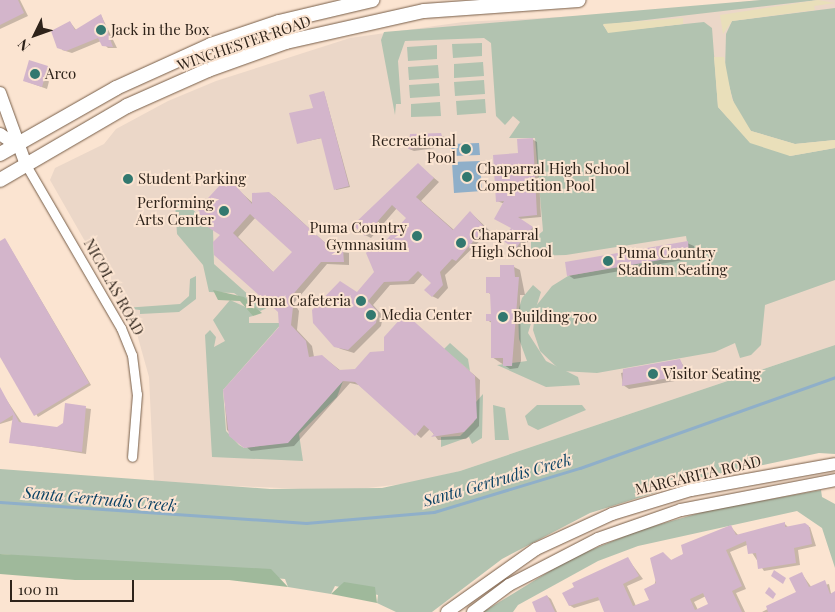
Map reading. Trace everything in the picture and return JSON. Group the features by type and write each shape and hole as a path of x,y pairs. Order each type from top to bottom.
{"main road":[{"name":"WINCHESTER ROAD","path":"0,154 116,88 211,45 279,22 372,0"},
{"name":"WINCHESTER ROAD","path":"0,180 127,106 208,70 286,42 424,11 580,0"},
{"name":"NICOLAS ROAD","path":"0,93 13,120 16,145 26,165"},
{"name":"NICOLAS ROAD","path":"0,134 16,145"},
{"name":"MARGARITA ROAD","path":"447,612 536,549 612,514 691,490 835,464"},
{"name":"MARGARITA ROAD","path":"473,612 509,585 598,539 681,510 835,480"}],"street":[{"name":"NICOLAS ROAD","path":"26,165 121,328 132,354 138,394 132,458"}],"shaded area":[{"name":"Chaparral High School","path":"761,0 835,0 835,345 460,471 411,483 341,491 154,482 149,377 137,334 111,287 111,273 98,264 50,180 55,168 104,144 116,129 168,101 216,81 350,38 463,22 634,13"}],"green space":[{"path":"761,0 818,0 603,25 608,32 704,22 712,28 718,107 728,118 790,156 835,148 835,280 765,305 761,345 751,355 740,358 735,343 715,352 597,373 561,371 540,351 533,330 536,306 552,286 568,276 700,251 689,253 686,236 566,255 531,256 531,241 543,231 535,138 509,138 520,122 513,116 505,125 496,116 491,43 484,38 405,41 398,61 401,104 396,104 395,115 381,40 384,32"},
{"path":"835,8 835,140 795,144 751,131 736,111 725,71 726,34 732,21"},
{"path":"482,43 482,56 453,58 452,44"},
{"path":"437,45 437,59 408,61 407,47"},
{"path":"483,62 484,76 454,78 454,64"},
{"path":"438,65 439,78 409,80 408,67"},
{"path":"484,80 485,94 455,96 454,82"},
{"path":"439,83 440,96 410,98 409,85"},
{"path":"485,99 486,113 457,115 456,101"},
{"path":"440,102 441,116 411,117 411,104"},
{"path":"175,202 187,204 213,229 214,264 261,306 268,306 265,309 260,311 234,293 209,292 203,265 177,234"},
{"path":"196,276 196,299 179,312 140,314 140,310 124,308 180,304 189,296 190,279"},
{"path":"533,285 541,292 528,333 546,361 578,377 580,385 546,387 497,365 527,361 519,339 518,312 522,298"},
{"path":"213,290 244,297 262,313 253,316 240,301 218,300"},
{"path":"230,300 250,309 253,316 249,317 249,323 282,323 223,390 226,431 239,445 244,448 288,442 343,381 337,397 299,434 303,461 212,457 205,335 210,330 216,337 214,347 225,341 213,320"},
{"path":"450,343 468,359 470,371 444,349"},
{"path":"835,345 835,454 819,453 702,478 590,513 502,559 432,612 396,612 377,603 378,595 335,586 331,594 288,587 285,579 0,554 0,469 270,489 382,488 460,471"},
{"path":"483,394 482,438 472,444 469,437 441,447 441,437 460,436 474,422 476,402"},
{"path":"493,405 505,408 509,440 495,440"},
{"path":"537,405 582,405 586,410 538,430 528,425 525,416"},
{"path":"821,490 822,497 835,504 835,568 822,528 797,511 638,546 598,561 518,605 513,612 483,612 571,558 640,530 710,510"},
{"path":"0,554 271,569 288,587 229,580 75,580 0,574"},
{"path":"344,582 375,587 377,603 331,594"}],"sand":[{"path":"818,0 835,3 814,6 815,10 732,21 723,34 720,15"},
{"path":"683,18 683,24 608,33 603,24"},
{"path":"714,57 724,57 732,99 751,131 795,144 835,140 835,148 790,156 750,143 718,107"}],"water":[{"name":"Recreational Pool","path":"479,143 480,155 452,156 451,144"},
{"name":"Chaparral High School Competition Pool","path":"480,161 482,191 454,193 452,162"}],"building":[{"path":"0,0 18,0 24,13 0,25"},
{"path":"101,14 113,47 102,46 98,38 66,51 57,48 51,31 70,21 75,30"},
{"name":"Arco","path":"29,60 48,66 42,87 23,81"},
{"path":"324,91 349,186 334,190 321,138 297,144 289,113 313,108 309,95"},
{"path":"441,133 445,144 408,149 410,134"},
{"path":"533,138 537,215 518,217 533,227 515,249 502,240 511,228 494,219 504,201 496,202 493,155 518,153 517,139"},
{"path":"418,163 434,178 416,197 453,230 470,211 485,228 456,261 452,259 440,272 443,285 432,297 424,290 431,283 418,271 408,281 384,282 368,301 378,312 376,323 348,350 334,347 313,323 312,310 340,281 357,292 374,272 366,253 376,241 381,246 406,218 392,205 365,236 353,225"},
{"path":"221,184 236,186 252,204 252,193 269,192 332,249 343,249 344,262 321,262 289,299 293,307 291,325 306,341 309,357 322,355 339,370 355,369 370,352 384,351 384,337 402,317 408,316 475,376 477,418 464,432 431,437 434,434 424,425 415,436 355,382 343,381 288,443 244,448 229,436 223,390 279,327 278,312 214,255 213,242 220,235 203,224 198,209","holes":["250,214 292,252 273,272 233,233"]},
{"path":"5,238 89,383 34,416 0,357 0,241"},
{"name":"Puma Country Stadium Seating","path":"688,241 689,255 567,276 565,262"},
{"name":"Building 700","path":"500,265 514,265 515,277 519,277 512,366 503,366 503,358 491,358 491,321 486,321 486,314 491,314 490,293 486,293 486,277 500,277"},
{"path":"446,310 450,314 444,320 441,316"},
{"name":"Visitor Seating","path":"680,359 687,375 622,386 623,369"},
{"path":"0,387 19,422 57,427 63,423 65,403 86,406 82,452 9,443 13,415 0,423"},
{"path":"785,522 785,527 805,523 809,526 812,544 794,548 796,563 758,569 756,553 748,554 746,541 726,550 742,586 732,591 742,612 604,612 598,597 569,606 562,593 574,587 572,583 628,557 639,576 623,584 633,606 649,600 644,589 656,583 650,558 663,552 671,560 683,554 681,545 731,525 736,535","holes":["703,593 708,604 695,610 690,599"]},
{"path":"774,570 786,578 783,584 771,576"},
{"path":"802,572 809,587 825,580 830,594 835,591 835,612 768,612 766,606 796,592 789,578"},
{"path":"769,587 776,594 773,599 765,593"},
{"path":"547,595 555,612 536,612 532,602"}],"waterway":[{"name":"Santa Gertrudis Creek","path":"0,502 306,523 434,512 580,468 835,377"}],"place":[{"name":"Jack in the Box","path":"101,30"},
{"name":"Arco","path":"35,74"},
{"name":"Recreational Pool","path":"466,149"},
{"name":"Chaparral High School Competition Pool","path":"467,177"},
{"name":"Student Parking","path":"128,179"},
{"name":"Performing Arts Center","path":"224,211"},
{"name":"Puma Country Gymnasium","path":"417,236"},
{"name":"Chaparral High School","path":"461,243"},
{"name":"Puma Country Stadium Seating","path":"608,261"},
{"name":"Puma Cafeteria","path":"361,301"},
{"name":"Media Center","path":"371,315"},
{"name":"Building 700","path":"503,317"},
{"name":"Visitor Seating","path":"653,374"}]}
